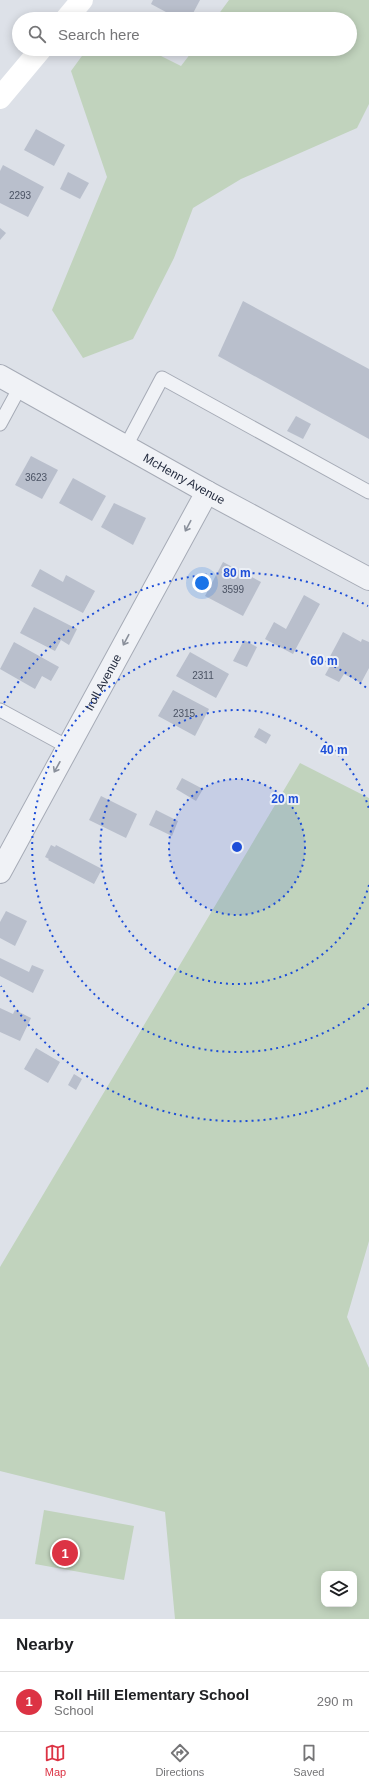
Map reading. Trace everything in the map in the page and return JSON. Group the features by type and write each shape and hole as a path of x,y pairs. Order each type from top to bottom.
{"street":[{"path":"72,12 82,0"},
{"path":"0,98 35,56"},
{"name":"McHenry Avenue","path":"0,376 207,492 369,580"},
{"name":"Iroll Avenue","path":"0,872 207,492"}],"lane":[{"path":"126,446 162,378 369,492"},
{"path":"0,424 20,387"},
{"path":"0,710 68,748"}],"green space":[{"path":"229,0 369,0 369,104 357,128 241,179 193,208 174,258 133,339 83,358 52,310 107,177 71,71 82,56 161,56 181,66 189,56 357,56 357,12 220,12"},
{"path":"300,763 369,798 369,1241 347,1317 369,1368 369,1619 175,1619 165,1512 0,1471 0,1267"},
{"path":"44,1510 134,1526 124,1580 35,1564"}],"building":[{"path":"153,0 200,0 194,12 166,12 151,4"},
{"path":"36,129 65,145 54,166 24,150"},
{"path":"3,165 44,187 28,217 0,203 0,171"},
{"path":"68,172 89,183 80,199 60,189"},
{"path":"0,228 6,233 0,240"},
{"path":"243,301 369,369 369,439 218,356"},
{"path":"296,416 311,424 303,439 287,431"},
{"path":"31,456 58,470 42,499 15,485"},
{"path":"73,478 106,496 92,521 59,503"},
{"path":"114,503 146,518 133,545 101,527"},
{"path":"223,562 261,582 243,616 205,596"},
{"path":"40,569 63,582 66,575 95,591 83,613 31,586"},
{"path":"304,595 320,604 293,654 265,639 274,622 286,629"},
{"path":"34,607 77,629 69,645 61,640 55,651 20,633"},
{"path":"343,632 361,642 362,639 369,642 369,668 361,683 344,674 339,682 325,675 330,666 326,664"},
{"path":"244,640 257,647 247,667 233,661"},
{"path":"14,642 59,667 51,681 42,676 35,689 0,669"},
{"path":"190,652 229,674 216,698 176,676"},
{"path":"173,690 209,709 195,736 158,716"},
{"path":"259,728 271,735 266,744 254,737"},
{"path":"182,778 203,789 196,801 176,789"},
{"path":"101,796 137,814 126,838 89,820"},
{"path":"156,810 178,821 172,836 149,825"},
{"path":"51,845 55,847 56,845 102,869 94,884 48,860 49,859 45,857"},
{"path":"6,911 27,921 15,946 0,938 0,922"},
{"path":"0,958 29,972 32,965 44,970 33,993 0,976"},
{"path":"0,1008 13,1014 15,1010 31,1018 20,1041 0,1032"},
{"path":"36,1048 60,1062 48,1083 24,1069"},
{"path":"74,1074 82,1079 76,1090 68,1085"}],"place":[{"name":"Roll Hill Elementary School","path":"65,1553"}]}
